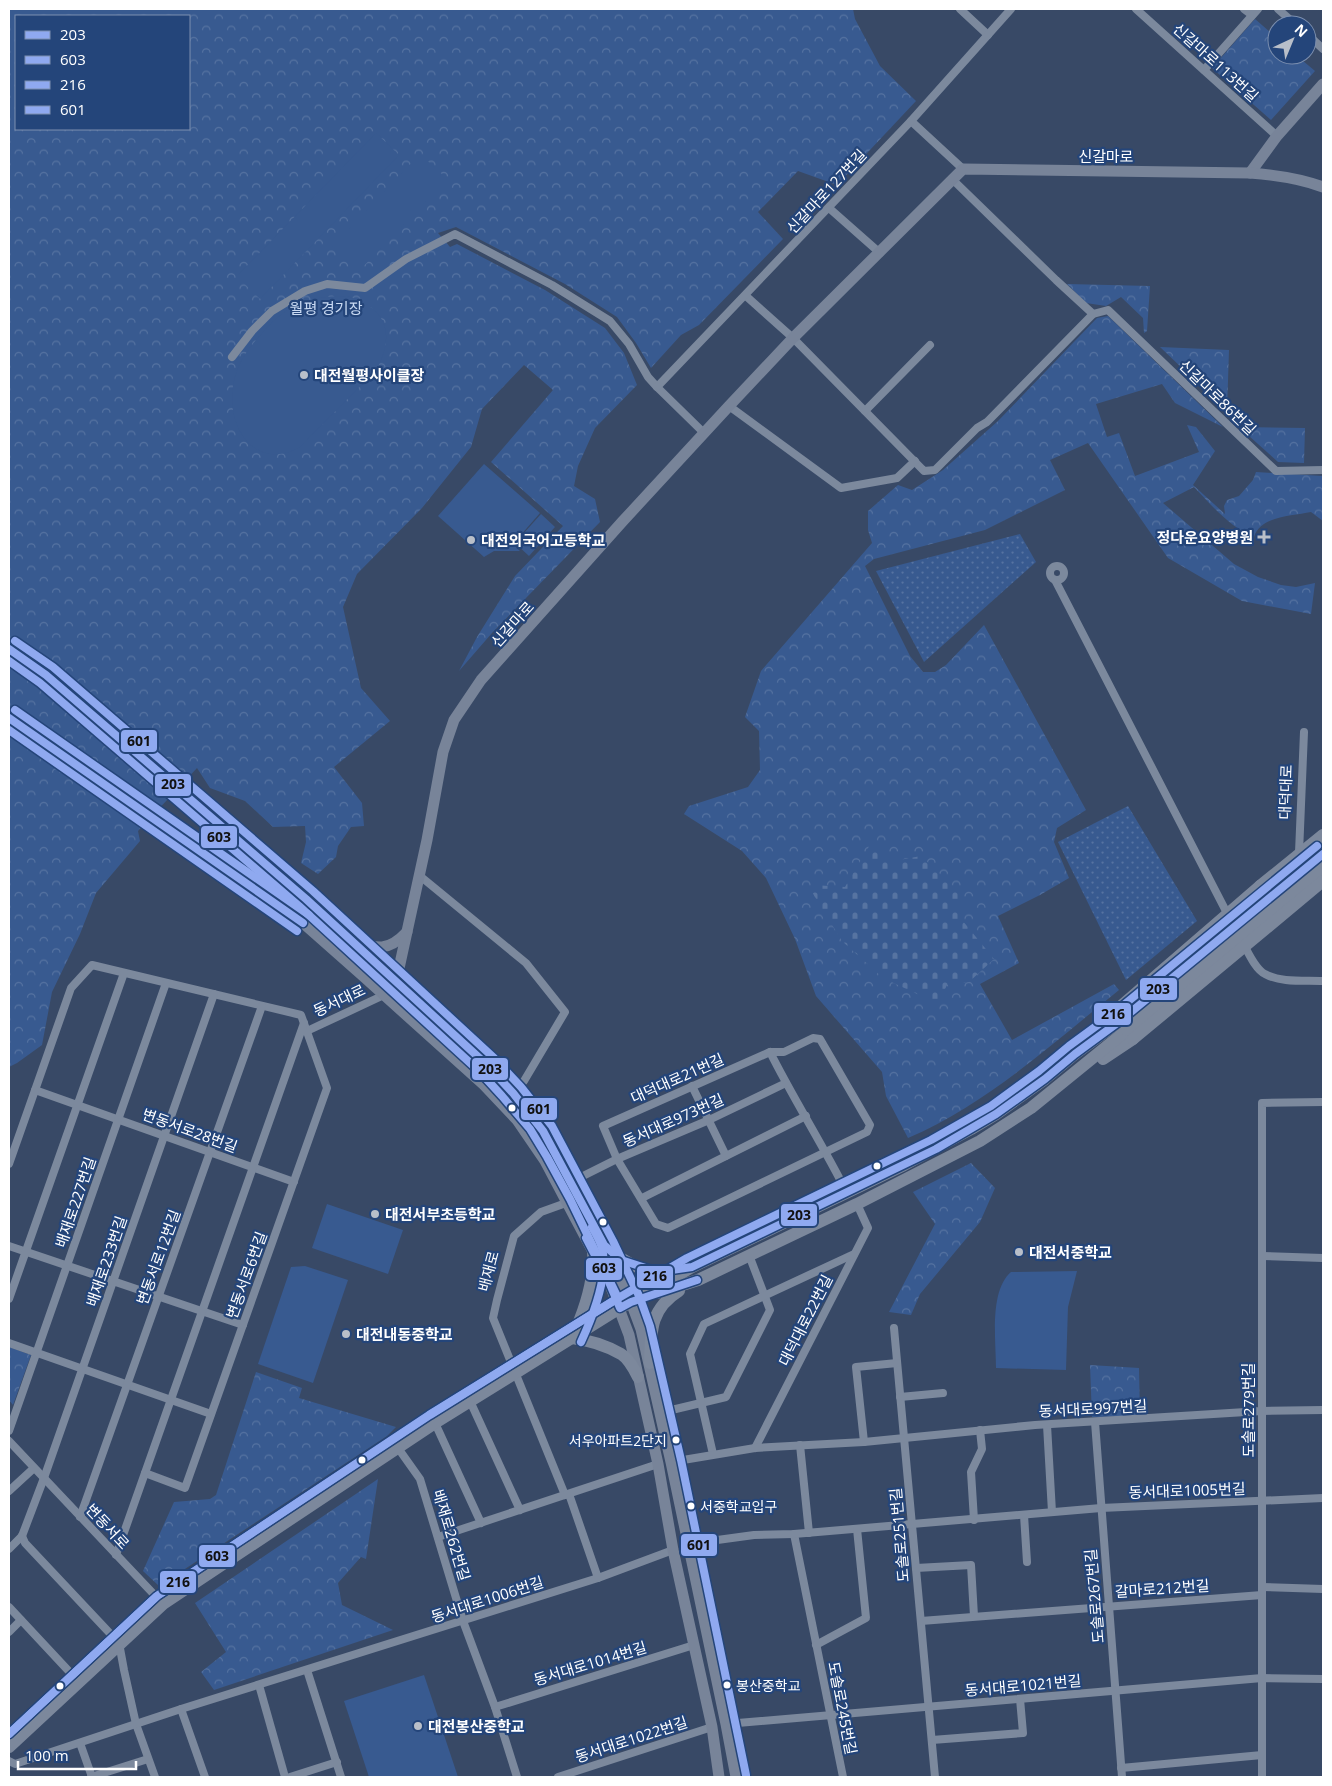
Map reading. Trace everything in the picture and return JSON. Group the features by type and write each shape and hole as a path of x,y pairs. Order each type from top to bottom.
{"main road":[{"path":"650,1362 651,1330 657,1314 667,1299 698,1280 943,1161 1005,1126 1056,1090 1123,1026 1260,886 1323,835"},
{"path":"1123,1026 1246,916 1323,854"},
{"path":"1123,1026 1323,867"},
{"path":"9,1747 163,1604 435,1423 625,1305 692,1267 936,1149 996,1114 1045,1079 1075,1054 1123,1026 1323,881"},
{"path":"572,1338 580,1320 598,1248 621,1260 658,1272 692,1267"},
{"path":"625,1305 698,1280"},
{"path":"572,1338 586,1340 622,1355 632,1366 638,1377"}],"street":[{"path":"960,9 988,36"},
{"name":"신갈마로127번길","path":"657,388 911,121 1011,9"},
{"name":"신갈마로113번길","path":"1136,9 1277,136"},
{"path":"1244,9 1252,15"},
{"path":"1204,70 1258,9"},
{"path":"1250,173 1277,136 1323,84"},
{"path":"911,121 963,169"},
{"name":"신갈마로","path":"396,982 420,876 440,764 454,720 481,680 704,433 793,338 963,169 1250,173 1281,175 1304,180 1323,187"},
{"path":"746,296 793,338 924,471 935,470 976,428 987,422 1093,314 952,179"},
{"path":"829,208 880,253"},
{"path":"232,357 252,331 272,311 305,291 327,284 365,288 406,259 455,234 552,285 610,321 629,344 648,377 657,388 704,433"},
{"name":"신갈마로86번길","path":"1093,314 1108,310 1276,471 1323,470"},
{"path":"865,411 930,345"},
{"path":"729,406 841,488 897,478 914,461"},
{"path":"1055,580 1250,955 1264,974 1278,979 1320,981 1323,986"},
{"name":"대덕대로","path":"1299,853 1304,732"},
{"name":"동서대로","path":"214,821 306,900 487,1065 543,1130 571,1182 598,1248 625,1305 641,1329 650,1362 659,1413 671,1462 736,1777"},
{"name":"동서대로","path":"195,848 295,916 471,1073 517,1120 545,1161 566,1203 598,1248"},
{"path":"420,876 526,963 565,1012 554,1034 524,1081 513,1093"},
{"path":"347,937 372,947 382,948 398,941 408,931"},
{"path":"9,1164 71,988 92,965 301,1015 307,1031"},
{"path":"9,1299 124,973"},
{"path":"384,995 396,982"},
{"name":"배재로227번길","path":"9,1431 166,983"},
{"name":"배재로233번길","path":"9,1549 22,1536 44,1478 214,994"},
{"name":"동서대로","path":"307,1031 384,995"},
{"name":"변동서로12번길","path":"80,1517 262,1006"},
{"name":"변동서로6번길","path":"116,1554 304,1023"},
{"name":"변동서로6번길","path":"145,1473 185,1488 327,1088 307,1031"},
{"name":"대덕대로21번길","path":"813,1038 820,1039 870,1125 868,1132 826,1150 668,1228 656,1224 642,1198 617,1160 602,1126 770,1052 784,1052 813,1038"},
{"path":"770,1052 826,1150 847,1193"},
{"name":"동서대로973번길","path":"571,1182 786,1083"},
{"path":"692,1086 726,1156"},
{"name":"변동서로28번길","path":"35,1090 294,1182"},
{"name":"도솔로279번길","path":"1262,1777 1262,1103 1323,1102"},
{"path":"642,1198 806,1116"},
{"name":"배재로","path":"566,1203 541,1212 514,1236 493,1318 567,1494 598,1578"},
{"name":"대덕대로22번길","path":"756,1448 868,1228 857,1204"},
{"path":"9,1246 243,1325"},
{"path":"713,1454 690,1354 704,1324 854,1254"},
{"path":"659,1413 726,1397 770,1310 749,1255"},
{"path":"1262,1256 1323,1258"},
{"name":"동서대로","path":"625,1305 629,1335 658,1464 673,1550 712,1727 719,1777"},
{"name":"도솔로251번길","path":"894,1328 935,1777"},
{"path":"9,1343 212,1414"},
{"path":"864,1442 856,1367 897,1363"},
{"path":"900,1397 943,1393"},
{"path":"470,1401 520,1510"},
{"name":"동서대로997번길","path":"671,1462 756,1448 904,1439 980,1430 1262,1411 1323,1410"},
{"name":"도솔로267번길","path":"1095,1422 1122,1777"},
{"path":"435,1423 481,1523"},
{"path":"1046,1425 1052,1512"},
{"path":"974,1520 971,1472 982,1449 980,1430"},
{"name":"변동서로","path":"9,1441 163,1604"},
{"path":"800,1445 809,1533"},
{"name":"배재로262번길","path":"398,1448 420,1479 463,1621 495,1707 518,1777"},
{"path":"438,1537 658,1464"},
{"path":"9,1491 34,1468"},
{"name":"동서대로1005번길","path":"688,1544 754,1535 809,1533 1101,1508 1323,1498"},
{"path":"1024,1515 1028,1562"},
{"name":"도솔로245번길","path":"816,1645 866,1618 857,1529"},
{"name":"도솔로245번길","path":"794,1534 843,1777"},
{"path":"22,1536 26,1543 119,1643 136,1724 155,1777"},
{"name":"동서대로1006번길","path":"9,1761 15,1764 180,1709 598,1578 673,1550"},
{"path":"916,1568 971,1565 974,1616"},
{"name":"갈마로212번길","path":"921,1620 1108,1606 1262,1591 1323,1589"},
{"path":"9,1606 78,1681"},
{"path":"9,1632 21,1620"},
{"name":"동서대로1014번길","path":"495,1707 694,1645"},
{"path":"307,1670 341,1777"},
{"name":"동서대로1021번길","path":"726,1724 1262,1678 1323,1679"},
{"path":"259,1685 285,1777"},
{"path":"932,1740 1023,1733 1020,1699"},
{"path":"180,1709 205,1777"},
{"name":"동서대로1022번길","path":"558,1777 712,1727"},
{"path":"80,1743 91,1777 148,1759"},
{"path":"1121,1768 1262,1755"},
{"path":"290,1777 336,1762"}],"green space":[{"name":"월평 경기장","path":"9,9 853,9 855,19 880,66 916,101 837,185 798,171 758,212 783,239 699,325 681,335 651,368 617,317 565,284 456,227 438,233 450,247 457,244 545,290 605,328 624,353 637,385 595,428 578,466 574,486 595,499 600,522 492,633 459,671 477,637 515,576 563,526 491,462 553,390 524,365 482,409 471,447 422,508 357,574 343,607 361,688 390,721 334,767 362,803 364,826 351,827 338,846 336,857 318,874 301,863 306,842 305,826 273,827 245,801 210,788 197,768 138,831 140,841 96,893 80,934 52,992 42,1045 9,1067"},
{"path":"1255,19 1267,29 1267,65 1308,65 1315,71 1271,120 1212,68"},
{"path":"376,133 399,155 260,299 237,276"},
{"path":"420,154 447,179 358,272 332,247"},
{"path":"1067,284 1150,286 1147,331 1144,333 1143,318 1121,297 1106,306 1086,303"},
{"name":"대전월평사이클장","path":"347,296 371,307 384,323 386,344 377,369 300,447 283,453 268,454 256,449 238,427 233,413 234,381 249,349 273,322 300,303 321,298"},
{"path":"1108,316 1223,427 1175,403 1162,384 1096,404 1107,437 1119,433 1135,476 1199,452 1187,425 1196,427 1215,451 1193,485 1225,514 1224,506 1227,500 1239,496 1253,480 1256,472 1323,476 1323,521 1311,512 1286,516 1263,525 1257,530 1254,537 1229,522 1194,487 1163,503 1234,564 1258,577 1281,585 1296,587 1315,583 1311,614 1242,601 1168,558 1088,443 1050,460 1065,490 985,530 874,559 865,566 910,656 923,672 935,672 946,665 984,625 1086,810 1057,828 1054,842 1069,878 998,916 1019,963 980,984 1012,1040 1114,984 1119,990 1044,1051 992,1090 937,1124 908,1138 886,1096 882,1072 816,996 795,939 766,878 742,851 684,814 689,806 748,787 760,770 759,731 745,717 761,671 872,543 868,530 868,511 898,485 912,490 943,470 998,421 1097,318"},
{"path":"1160,347 1229,350 1227,411"},
{"path":"1239,427 1305,428 1304,463 1278,462"},
{"path":"484,464 540,513 513,544 520,551 494,551 484,557 438,516"},
{"path":"541,514 555,527 529,556 515,543"},
{"path":"1020,534 1036,562 924,662 876,571"},
{"path":"1128,806 1197,921 1126,980 1058,842"},
{"path":"871,843 894,861 921,856 962,895 962,920 994,959 969,982 947,985 940,999 930,1000 883,978 842,941 812,892 813,885 845,887"},
{"path":"971,1163 995,1188 980,1222 920,1294 911,1315 889,1312 935,1224 913,1192"},
{"path":"327,1204 403,1230 388,1274 312,1248"},
{"path":"305,1266 348,1280 313,1383 258,1364 291,1267"},
{"path":"1077,1271 1068,1307 1066,1370 996,1368 995,1317 999,1291 1004,1280 1011,1272"},
{"path":"9,1347 31,1355 13,1405 9,1400"},
{"path":"1090,1365 1139,1368 1140,1416 1092,1417"},
{"path":"256,1372 302,1388 299,1398 396,1427 387,1436 159,1586 143,1571 174,1502 210,1499 216,1495"},
{"path":"378,1479 366,1559 361,1557 338,1583 342,1605 393,1630 214,1690 201,1672 226,1652 195,1603"},
{"path":"424,1675 458,1777 369,1777 344,1701"}],"tunnel":[{"path":"9,649 46,675 214,821"},
{"path":"9,718 195,848"}],"transit line":[{"name":"601","path":"15,641 53,667 313,891 494,1058 521,1087 552,1126 613,1241 640,1298 650,1326 681,1460 746,1775"},
{"name":"203","path":"9,649 46,675 306,899 487,1065 513,1093 543,1131 604,1245 621,1260 658,1272 692,1267 936,1149 996,1114 1120,1021 1323,854"},
{"name":"603","path":"9,661 40,683 299,906 480,1072 530,1129 570,1199 618,1298 429,1415 157,1596 9,1734"},
{"name":"601","path":"15,710 309,915"},
{"name":"203","path":"9,718 303,923"},
{"name":"603","path":"9,730 297,931"},
{"name":"216","path":"9,1734 157,1596 430,1415 615,1300 687,1258 931,1140 991,1106 1114,1013 1317,846"},
{"name":"603","path":"581,1342 594,1309 603,1271 604,1259 602,1248 592,1227"},
{"name":"203","path":"586,1238 620,1308 631,1302 697,1280"}],"place":[{"name":"대전월평사이클장","path":"304,375"},
{"name":"정다운요양병원","path":"1264,537"},
{"name":"대전외국어고등학교","path":"471,540"},
{"name":"대전서부초등학교","path":"375,1214"},
{"name":"대전서중학교","path":"1019,1252"},
{"name":"대전내동중학교","path":"346,1334"},
{"name":"서우아파트2단지","path":"676,1440"},
{"name":"서중학교입구","path":"691,1506"},
{"name":"봉산중학교","path":"727,1685"},
{"name":"대전봉산중학교","path":"418,1726"}]}
